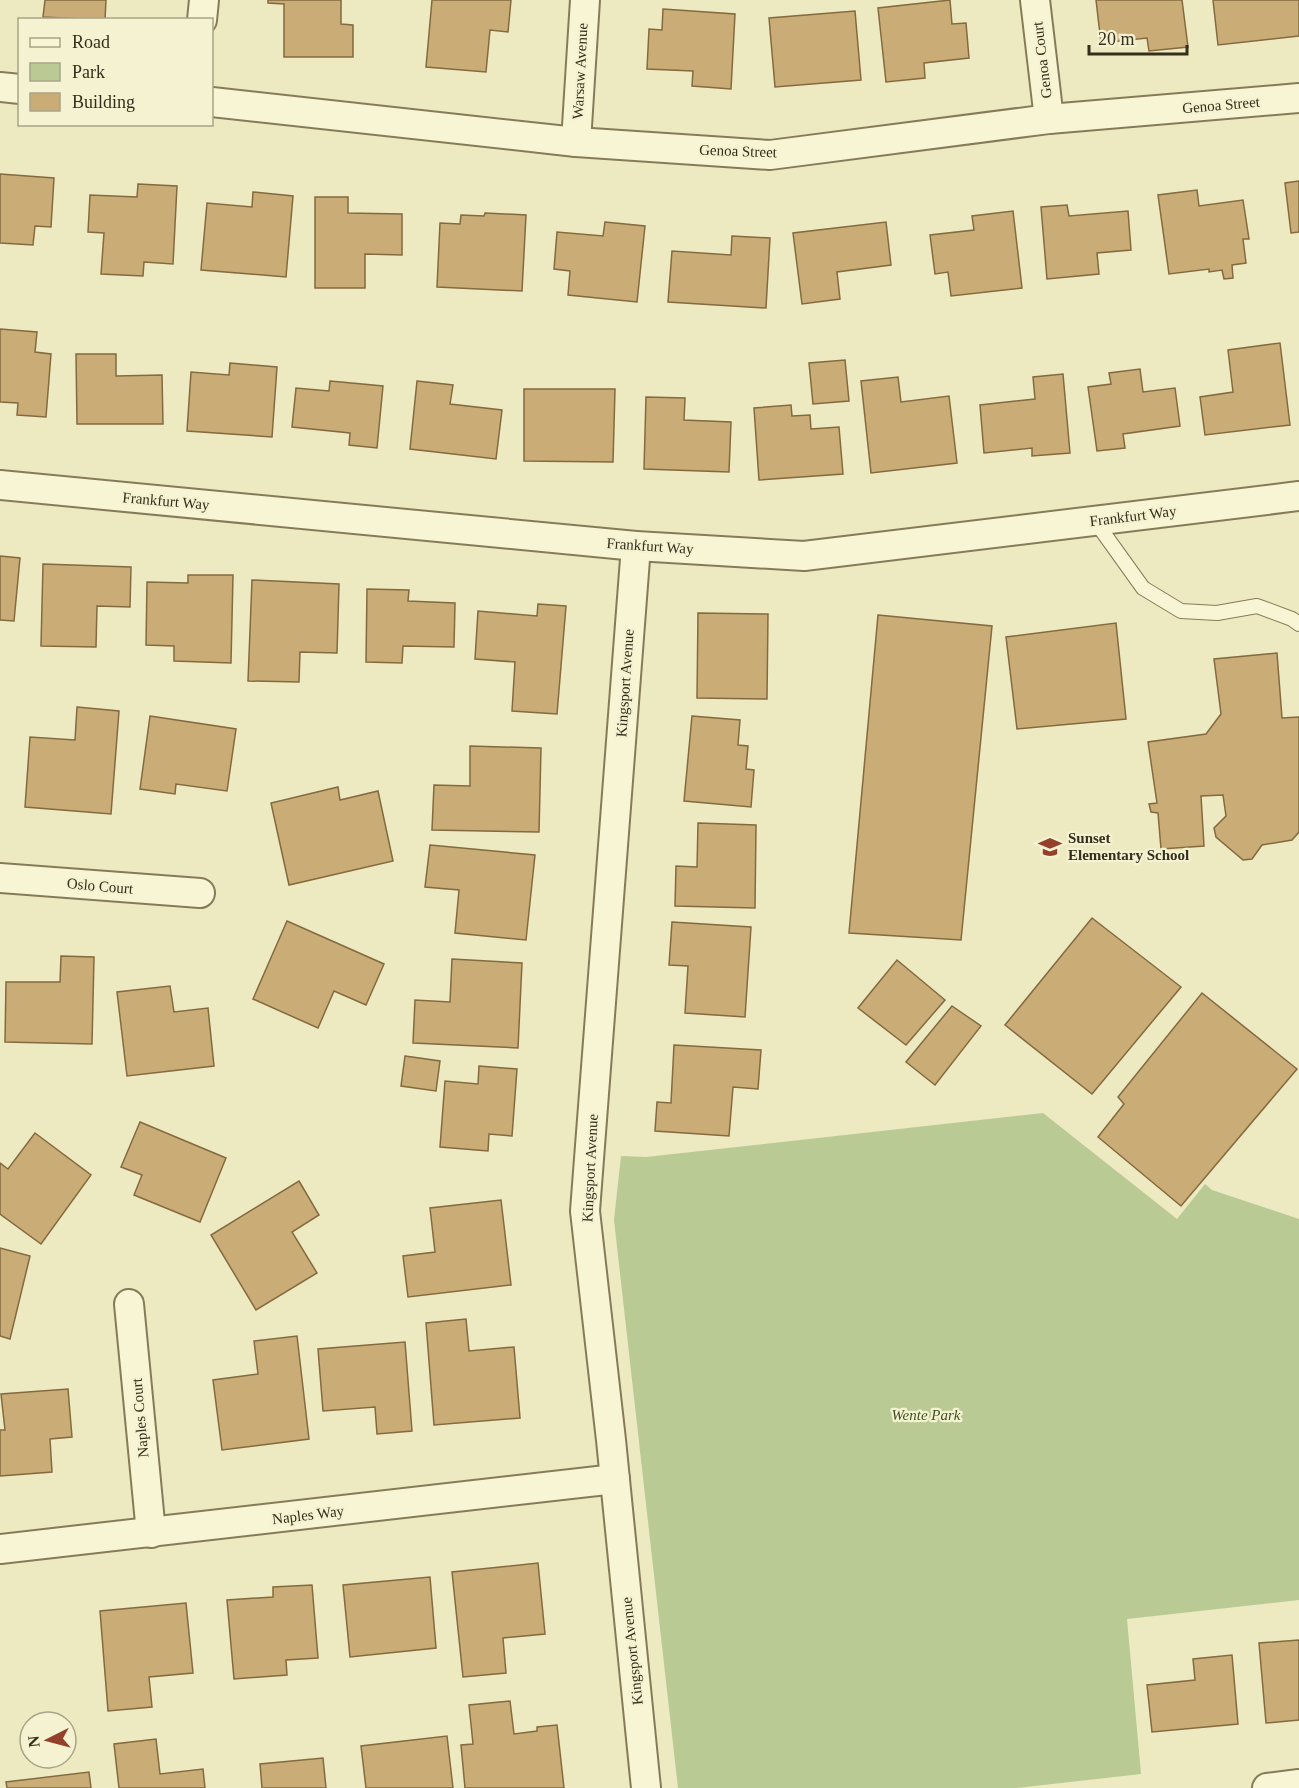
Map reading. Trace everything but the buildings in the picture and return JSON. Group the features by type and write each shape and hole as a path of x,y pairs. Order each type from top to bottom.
{"street":[{"path":"202,18 204,0"},
{"name":"Warsaw Avenue","path":"576,142 585,0"},
{"name":"Genoa Court","path":"1035,0 1049,119"},
{"path":"0,87 18,89"},
{"name":"Genoa Street","path":"213,102 576,142 770,155 1049,119 1299,98"},
{"name":"Frankfurt Way","path":"0,485 636,546 804,556 1299,496"},
{"name":"Kingsport Avenue","path":"636,546 585,1211 646,1788"},
{"name":"Oslo Court","path":"0,878 200,893"},
{"name":"Naples Court","path":"129,1304 151,1533"},
{"name":"Naples Way","path":"0,1549 615,1479"},
{"path":"1267,1788 1299,1784"}],"lane":[{"path":"1095,521 1143,588 1181,611 1217,613 1257,606 1292,619 1299,624"}],"green space":[{"name":"Wente Park","path":"1043,1113 1177,1219 1205,1184 1212,1190 1299,1219 1299,1600 1127,1619 1141,1774 1017,1788 678,1788 614,1220 621,1156 646,1157"}],"place":[{"name":"Sunset Elementary School","path":"1050,847"}]}
